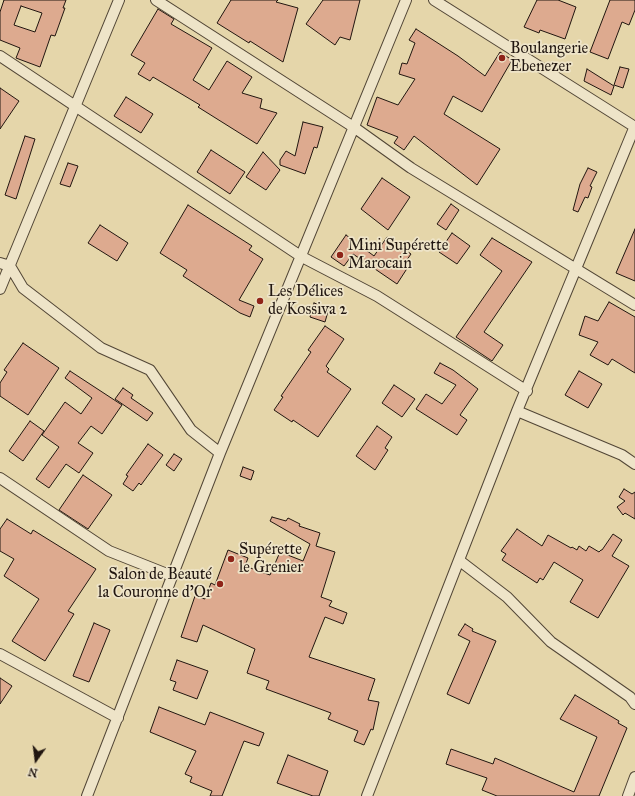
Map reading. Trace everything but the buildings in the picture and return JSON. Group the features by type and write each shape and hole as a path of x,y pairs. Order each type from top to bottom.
{"street":[{"path":"0,289 5,264 76,105 119,0"},
{"path":"156,0 355,128 411,168 577,268 635,305"},
{"path":"87,796 220,453 355,128 406,0"},
{"path":"367,796 460,561 517,411 635,126 434,0"},
{"path":"0,56 76,105 302,257 377,296 526,391"},
{"path":"5,264 23,288 101,348 150,370 191,430 220,453"},
{"path":"517,411 622,455 635,464"},
{"path":"0,478 109,551 172,576"},
{"path":"460,561 507,597 551,642 630,697 635,704"},
{"path":"0,654 118,718"},
{"path":"628,796 635,777"}],"place":[{"name":"Boulangerie Ebenezer","path":"502,58"},
{"name":"Mini Supérette Marocain","path":"340,255"},
{"name":"Les Délices de Kossiva 2","path":"260,301"},
{"name":"Supérette le Grenier","path":"231,559"},
{"name":"Salon de Beauté la Couronne d'Or","path":"220,584"}]}
